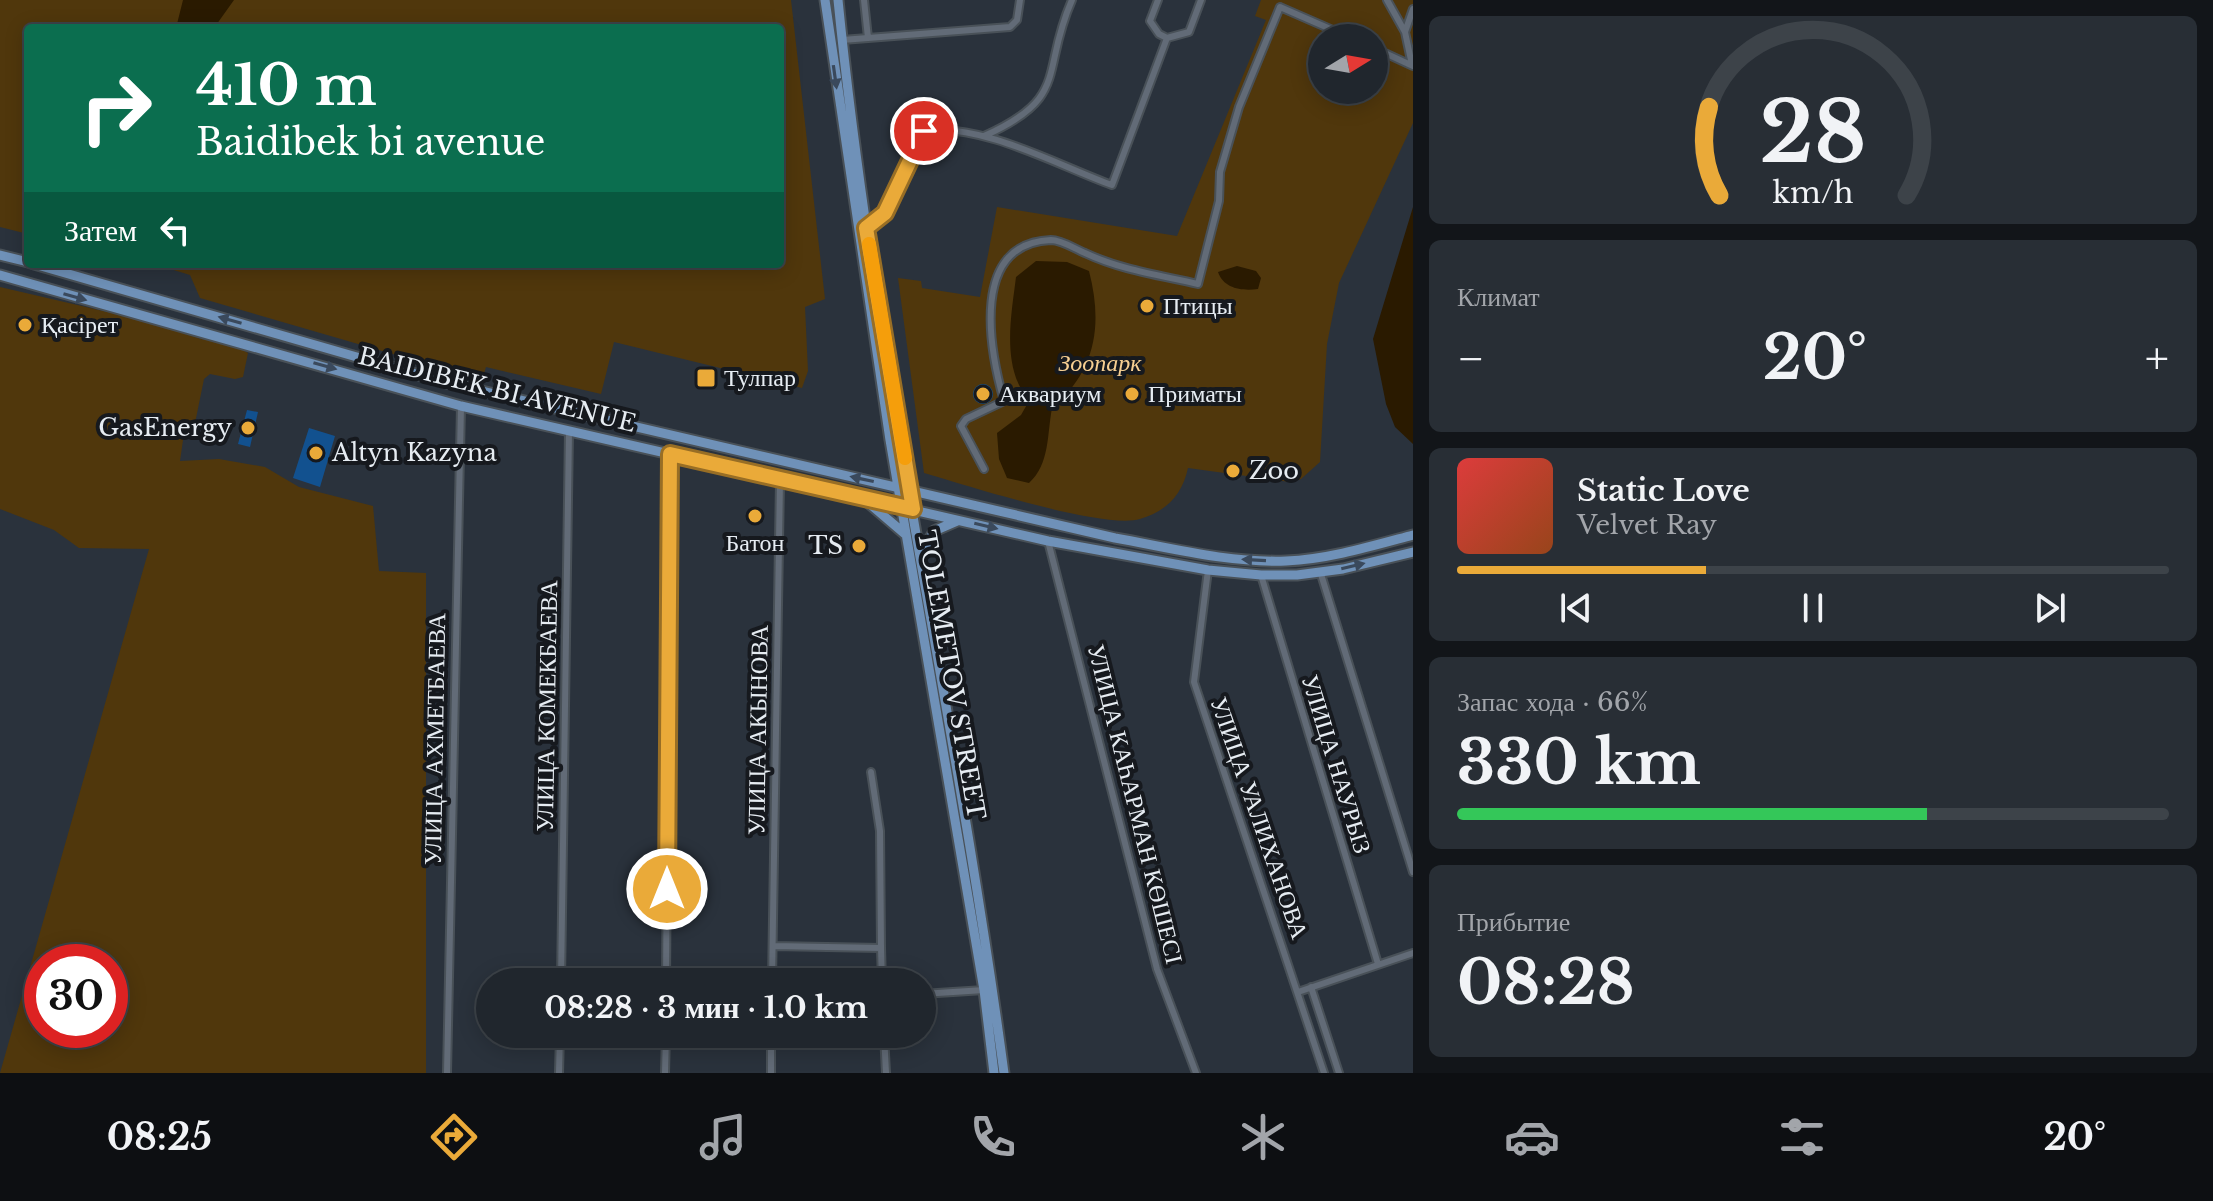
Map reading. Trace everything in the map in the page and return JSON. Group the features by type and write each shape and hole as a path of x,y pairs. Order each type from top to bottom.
{"main road":[{"name":"TOLEMETOV STREET","path":"825,0 901,506 984,990 994,1073"},
{"name":"TOLEMETOV STREET","path":"838,0 866,228 1004,1073"},
{"path":"0,255 24,261"},
{"name":"BAIDIBEK BI AVENUE","path":"48,268 447,383 1115,538 1225,558 1296,560 1413,535"},
{"name":"BAIDIBEK BI AVENUE","path":"0,275 461,406 1048,541 1208,570 1261,575 1320,571 1413,552"},
{"path":"718,465 721,446"},
{"path":"861,497 906,535"},
{"path":"921,555 934,531 959,520"}],"street":[{"path":"864,0 868,38"},
{"path":"842,40 1010,27 1017,20 1020,0"},
{"path":"984,136 1028,113 1040,100 1072,0"},
{"path":"1158,0 1150,21 1159,34 1167,38 1189,32 1201,0"},
{"path":"1387,0 1409,34"},
{"path":"984,469 961,426 966,419 1004,401 988,326 1000,265 1023,245 1054,239 1106,263 1198,284 1219,201 1223,159 1239,107 1280,7 1319,24"},
{"path":"1412,66 1409,34 1413,9"},
{"path":"866,228 885,213 924,131 941,128 984,136 1112,185 1167,38"},
{"path":"1388,55 1412,66"},
{"name":"УЛИЦА АХМЕТБАЕВА","path":"447,1073 461,406"},
{"name":"УЛИЦА КОМЕКБАЕВА","path":"561,968 569,431"},
{"path":"666,968 670,454"},
{"name":"УЛИЦА АКЫНОВА","path":"772,968 780,480"},
{"name":"УЛИЦА КАҺАРМАН КӨШЕСІ","path":"1048,541 1157,969 1196,1073"},
{"name":"УЛИЦА УАЛИХАНОВА","path":"1208,570 1194,682 1324,1073"},
{"path":"1320,571 1413,872"},
{"name":"УЛИЦА НАУРЫЗ","path":"1261,575 1378,964"},
{"path":"871,772 880,831 882,968"},
{"path":"773,946 881,948"},
{"path":"1298,992 1413,953"},
{"path":"1311,987 1339,1073"},
{"path":"936,993 984,990"},
{"path":"559,1073 560,1048"},
{"path":"665,1073 666,1048"},
{"path":"771,1048 771,1073"},
{"path":"885,1048 886,1073"}],"green space":[{"path":"0,0 791,0 825,299 805,307 808,371 802,388 614,342 601,394 486,367 482,380 200,298 190,275 167,268 784,268 784,24 24,24 24,233 0,227"},
{"name":"Зоопарк","path":"1261,0 1413,0 1413,123 1339,283 1327,344 1320,462 1301,479 1290,482 1188,468 1182,486 1172,501 1140,519 1122,521 1034,505 924,473 898,278 921,281 922,288 980,297 997,207 1177,236 1266,20 1255,16"},
{"path":"0,287 159,324 201,339 232,344 248,353 243,377 235,379 210,374 204,379 194,428 185,426 180,461 219,459 265,467 299,487 373,506 379,571 426,573 426,1073 0,1073 24,989 24,1048 128,1048 128,944 37,944 149,549 79,548 54,530 0,509"}],"shaded area":[{"path":"183,0 234,0 217,24 177,24"},
{"path":"1413,207 1413,444 1395,427 1386,404 1373,339"},
{"path":"1036,261 1067,262 1089,271 1095,328 1087,363 1067,394 1052,408 1044,458 1029,483 1007,478 999,459 997,433 1021,415 1029,401 1014,373 1010,342 1016,277"},
{"path":"1237,266 1256,271 1261,278 1258,289 1240,289 1221,278 1218,272"}],"building":[{"name":"Аквариум","path":"979,384 987,384 993,394 987,404 979,404 973,398 973,390"},
{"name":"GasEnergy","path":"247,410 258,412 250,447 238,444"},
{"name":"Altyn Kazyna","path":"309,428 335,436 320,487 293,478"}],"slow traffic":[{"path":"869,244 905,458"}],"place":[{"name":"Птицы","path":"1147,306"},
{"name":"Қасірет","path":"25,325"},
{"name":"Тулпар","path":"706,378"},
{"name":"Аквариум","path":"983,394"},
{"name":"Приматы","path":"1132,394"},
{"name":"GasEnergy","path":"248,428"},
{"name":"Altyn Kazyna","path":"316,453"},
{"name":"Zoo","path":"1233,471"},
{"name":"Батон","path":"755,516"},
{"name":"TS","path":"859,546"}],"route":[{"path":"667,889 670,454 913,509 866,228 885,213 924,131"}]}
